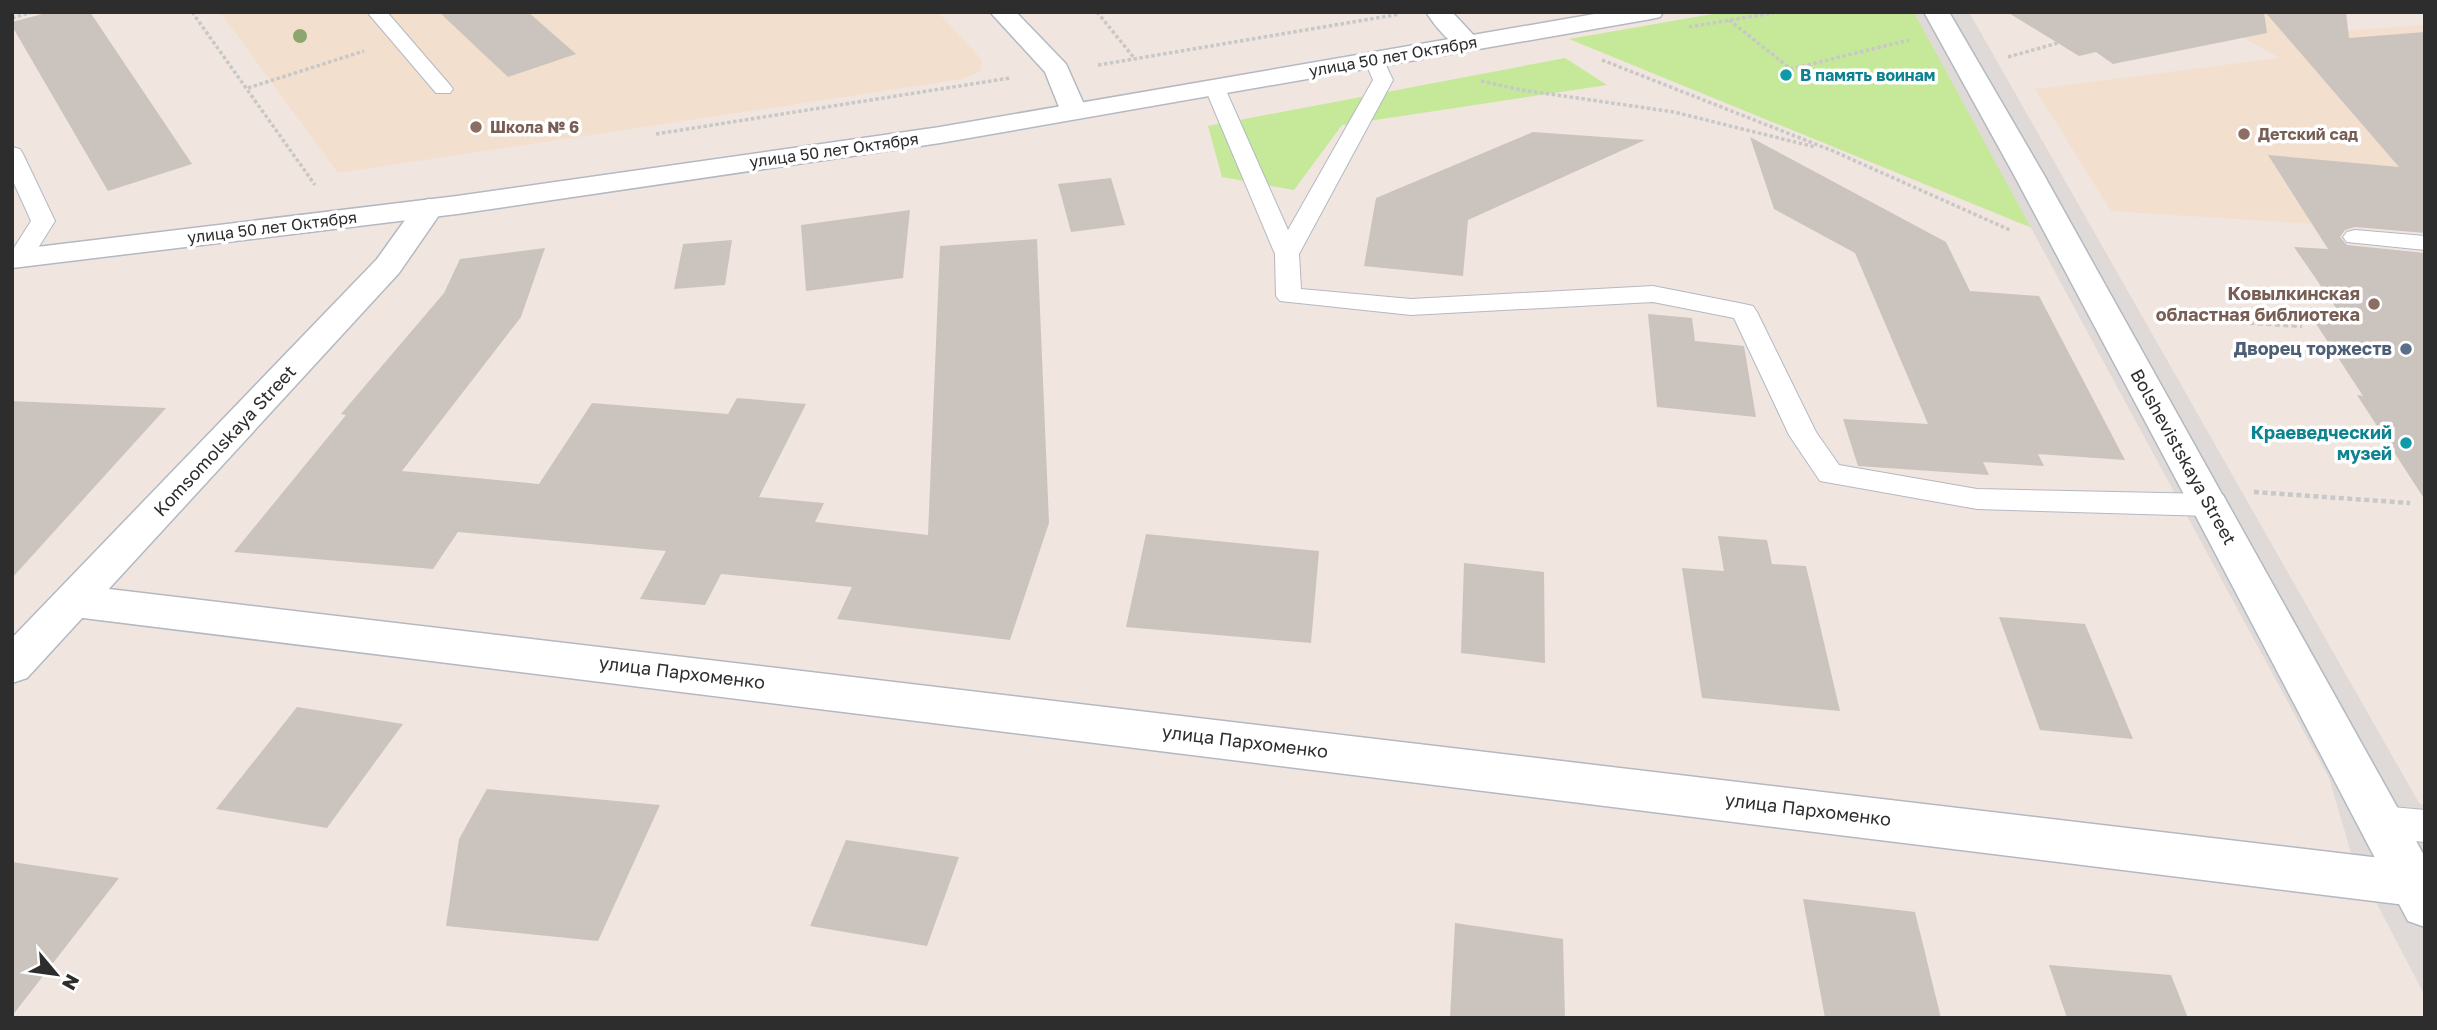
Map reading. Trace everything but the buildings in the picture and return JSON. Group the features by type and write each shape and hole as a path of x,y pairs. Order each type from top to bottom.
{"street":[{"path":"1002,12 1057,70 1073,111"},
{"path":"1437,12 1468,43"},
{"name":"улица 50 лет Октября","path":"16,259 429,208 940,135 1651,12"},
{"name":"Bolshevistskaya Street","path":"1942,22 2419,894"},
{"name":"Komsomolskaya Street","path":"12,666 388,266 429,208"},
{"name":"улица Пархоменко","path":"75,601 127,605 2419,894"}],"lane":[{"path":"376,12 443,89"},
{"path":"1287,254 1383,80 1374,59"},
{"path":"1214,86 1287,254 1289,296 1411,307 1653,295 1744,312 1803,435 1829,474 1977,499 2204,497"},
{"path":"12,154 43,221 16,259"},
{"path":"2355,236 2425,243"},
{"path":"2381,822 2425,826"}],"path":[{"path":"12,18 32,12"},
{"path":"192,12 316,186 302,187"},
{"path":"1097,12 1135,59"},
{"path":"657,134 1135,59 1408,12"},
{"path":"1730,20 1791,69 1942,22"},
{"path":"1531,32 1833,151 2074,260"},
{"path":"248,88 399,40"},
{"path":"1475,79 1522,90 1674,112 1833,151"},
{"path":"2102,313 2302,326"},
{"path":"2204,497 2410,503"}],"shaded area":[{"name":"Школа № 6","path":"220,12 938,12 982,60 981,71 962,79 338,173"},
{"path":"1914,12 1969,12 2419,803 2425,806 2425,996 2352,856 2329,778"},
{"name":"Детский сад","path":"2197,12 2264,12 2298,34 2425,25 2425,231 2111,211 2035,89 2280,58"}],"green space":[{"path":"1724,12 1914,12 2032,228 1569,39"},
{"path":"1565,58 1607,85 1342,125 1294,190 1222,177 1208,126"}],"place":[{"name":"В память воинам","path":"1786,75"},
{"name":"Школа № 6","path":"476,127"},
{"name":"Детский сад","path":"2244,134"},
{"name":"Ковылкинская областная библиотека","path":"2374,304"},
{"name":"Дворец торжеств","path":"2406,349"},
{"name":"Краеведческий музей","path":"2406,443"}]}
